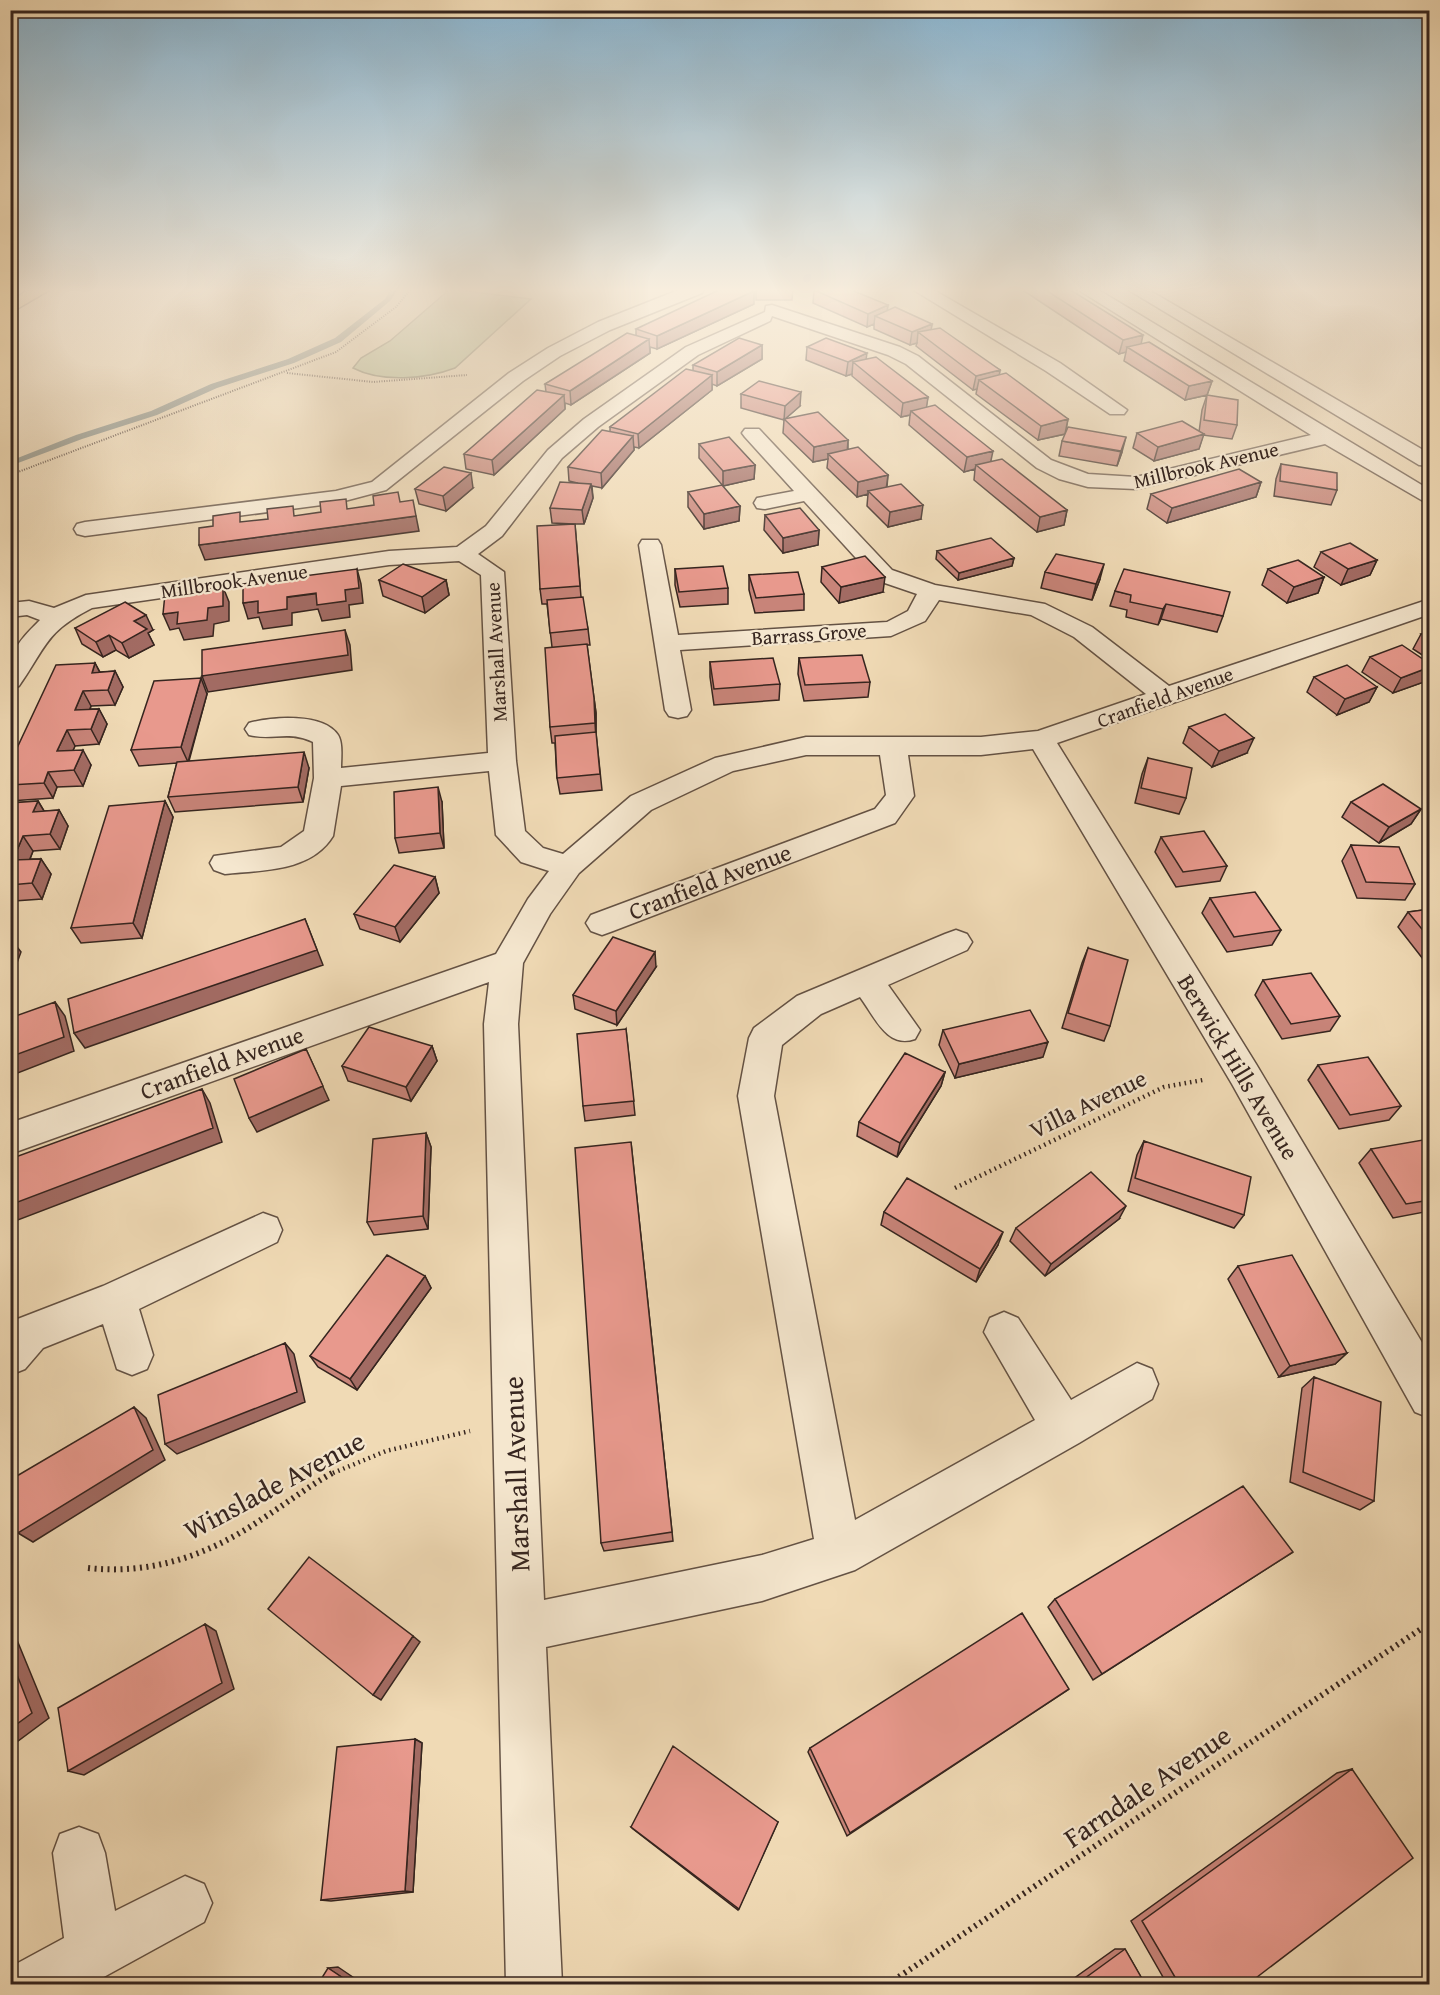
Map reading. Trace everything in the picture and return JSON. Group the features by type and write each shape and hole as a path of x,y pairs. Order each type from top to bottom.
{"street":[{"path":"85,529 337,496 379,486 510,382"},
{"name":"Marshall Avenue","path":"568,866 532,855 511,835 502,761 492,572 463,554 494,531 555,454 591,423 647,382"},
{"name":"Millbrook Avenue","path":"940,382 1044,464 1060,473 1108,484 1136,483 1327,437"},
{"path":"1075,382 1117,410"},
{"path":"1238,382 1430,499"},
{"path":"1291,382 1426,461"},
{"path":"1305,423 1345,414"},
{"path":"752,433 884,576 930,591 1037,609 1083,632 1165,696"},
{"path":"765,503 808,494"},
{"path":"650,545 678,710"},
{"name":"Millbrook Avenue","path":"56,616 86,602 389,558 463,554"},
{"name":"Barrass Grove","path":"668,643 891,629 916,619 926,604 930,591"},
{"name":"Cranfield Avenue","path":"10,1139 507,963 568,866 641,804 725,764 806,746 893,748 981,746 1041,739 1430,606"},
{"path":"10,610 29,608 56,616 34,640 10,681"},
{"path":"225,863 288,857 318,836 328,778 326,738 302,726 258,729"},
{"name":"Berwick Hills Avenue","path":"1041,739 1244,1074 1430,1397"},
{"name":"Cranfield Avenue","path":"602,923 885,816 900,796 893,748"},
{"path":"328,778 502,761"},
{"path":"839,1554 756,1096 766,1038 809,1005 956,942"},
{"name":"Marshall Avenue","path":"507,963 501,1024 534,1984"},
{"path":"866,981 903,1030"},
{"path":"10,1355 29,1334 116,1300 263,1230"},
{"path":"116,1300 132,1355"},
{"path":"1005,1332 1064,1428"},
{"path":"521,1629 762,1578 839,1554 1064,1428 1137,1384"},
{"path":"79,1854 94,1953"},
{"path":"36,1984 185,1903"}],"path":[{"path":"10,475 80,446 256,382"},
{"name":"Villa Avenue","path":"955,1188 1164,1087 1244,1074"},
{"name":"Winslade Avenue","path":"88,1568 121,1571 167,1563 196,1553 250,1527 290,1498 338,1470 389,1448 514,1422"},
{"name":"Farndale Avenue","path":"888,1984 1430,1623"}],"building":[{"path":"548,382 584,382 570,391 545,384"},
{"path":"669,382 703,382 638,434 610,427"},
{"path":"757,382 801,392 785,406 741,394"},
{"path":"878,382 909,382 928,397 903,403"},
{"path":"982,382 1018,382 1068,419 1041,426"},
{"path":"1183,382 1207,382 1189,386"},
{"path":"537,390 564,395 492,460 464,454"},
{"path":"1207,395 1238,400 1237,425 1204,420"},
{"path":"935,405 993,451 967,457 911,411"},
{"path":"818,412 848,440 814,447 784,419"},
{"path":"1182,421 1204,434 1158,447 1137,433"},
{"path":"1068,427 1126,437 1121,451 1062,441"},
{"path":"602,430 633,436 601,473 568,467"},
{"path":"729,437 755,465 723,471 699,444"},
{"path":"858,447 888,475 858,482 828,454"},
{"path":"1002,459 1067,510 1040,517 976,465"},
{"path":"1281,464 1337,473 1337,490 1280,481"},
{"path":"444,467 471,473 443,496 415,489"},
{"path":"1239,469 1261,482 1172,508 1151,494"},
{"path":"560,482 591,484 582,510 550,508"},
{"path":"901,484 923,505 890,512 868,491"},
{"path":"722,485 740,506 704,514 688,492"},
{"path":"398,492 400,502 413,500 416,516 199,545 199,528 213,526 213,516 240,512 240,522 268,519 267,509 293,506 294,516 321,512 320,502 346,499 347,509 374,505 373,496"},
{"path":"800,508 819,530 783,538 765,515"},
{"path":"575,524 580,586 540,589 537,526"},
{"path":"991,538 1014,558 959,573 937,551"},
{"path":"1350,543 1377,560 1348,569 1321,552"},
{"path":"1056,554 1104,564 1096,584 1045,572"},
{"path":"865,556 885,577 841,587 822,567"},
{"path":"1298,560 1324,577 1294,587 1268,569"},
{"path":"403,564 446,580 422,597 379,580"},
{"path":"723,566 728,588 679,592 675,569"},
{"path":"357,569 359,588 345,590 346,601 317,605 316,593 287,597 287,609 258,613 258,601 243,603 243,584"},
{"path":"1124,569 1230,592 1223,616 1166,604 1163,609 1130,602 1131,595 1115,591"},
{"path":"798,572 804,594 756,598 749,575"},
{"path":"223,587 223,606 208,608 207,620 177,624 178,612 163,614 165,594"},
{"path":"583,597 588,629 550,633 547,600"},
{"path":"125,602 146,615 134,621 147,629 122,643 109,635 96,642 75,628"},
{"path":"345,630 348,655 202,676 202,650"},
{"path":"1430,631 1430,639 1421,634"},
{"path":"587,644 595,723 550,727 545,648"},
{"path":"1402,645 1430,664 1430,667 1401,678 1370,657"},
{"path":"862,655 870,682 805,685 799,658"},
{"path":"773,658 780,684 714,689 710,662"},
{"path":"95,663 92,673 115,671 108,690 83,691 75,710 99,709 91,729 67,730 57,751 83,750 74,770 48,772 44,783 10,785 10,763 56,665"},
{"path":"1347,665 1377,687 1345,699 1314,677"},
{"path":"201,678 181,747 131,750 154,681"},
{"path":"1225,714 1254,738 1219,751 1189,727"},
{"path":"596,732 600,774 557,778 555,736"},
{"path":"304,752 298,787 168,797 177,762"},
{"path":"1148,758 1192,768 1186,798 1141,788"},
{"path":"1383,784 1421,809 1389,827 1351,802"},
{"path":"438,787 440,833 395,838 394,792"},
{"path":"38,801 33,812 59,810 50,834 23,836 13,860 41,859 32,883 10,885 10,803"},
{"path":"165,801 133,923 71,928 109,806"},
{"path":"1204,831 1227,866 1183,872 1161,837"},
{"path":"1351,845 1399,847 1415,884 1366,882"},
{"path":"394,865 435,877 395,927 354,914"},
{"path":"1255,892 1281,930 1234,937 1210,898"},
{"path":"1430,909 1430,939 1408,912"},
{"path":"305,919 317,950 74,1033 68,999"},
{"path":"613,937 655,952 616,1011 573,995"},
{"path":"1088,948 1128,960 1110,1026 1068,1013"},
{"path":"1311,973 1340,1016 1291,1024 1263,980"},
{"path":"55,1002 64,1037 10,1057 10,1018"},
{"path":"1030,1010 1048,1042 959,1064 943,1030"},
{"path":"369,1027 432,1046 406,1087 342,1066"},
{"path":"626,1029 634,1101 583,1106 577,1034"},
{"path":"306,1049 323,1086 249,1118 234,1079"},
{"path":"905,1053 945,1072 900,1143 859,1122"},
{"path":"1368,1057 1401,1106 1350,1115 1318,1065"},
{"path":"202,1089 213,1128 10,1205 10,1159"},
{"path":"426,1133 423,1216 367,1222 373,1139"},
{"path":"1423,1140 1430,1149 1430,1200 1406,1204 1371,1149"},
{"path":"1144,1141 1251,1177 1244,1215 1135,1178"},
{"path":"631,1142 672,1532 601,1543 575,1148"},
{"path":"1091,1172 1126,1206 1051,1264 1016,1228"},
{"path":"907,1178 1003,1232 980,1269 884,1212"},
{"path":"387,1255 425,1276 350,1379 310,1356"},
{"path":"1292,1255 1347,1353 1290,1366 1238,1266"},
{"path":"285,1343 297,1392 165,1444 158,1395"},
{"path":"1314,1377 1381,1402 1374,1501 1303,1472"},
{"path":"134,1407 153,1450 18,1533 10,1511 10,1480"},
{"path":"1243,1486 1293,1552 1102,1674 1055,1599"},
{"path":"309,1557 413,1636 373,1695 268,1609"},
{"path":"1022,1613 1069,1689 850,1833 810,1748"},
{"path":"205,1624 222,1683 68,1771 58,1708"},
{"path":"10,1657 32,1713 10,1729"},
{"path":"415,1739 405,1891 321,1900 337,1747"},
{"path":"673,1746 778,1822 739,1909 631,1827"},
{"path":"1352,1769 1413,1858 1248,1984 1179,1984 1142,1921"},
{"path":"1125,1949 1145,1984 1077,1984"},
{"path":"328,1968 352,1984 318,1984"}],"waterway":[{"path":"10,464 79,437 154,413 226,382"}]}
